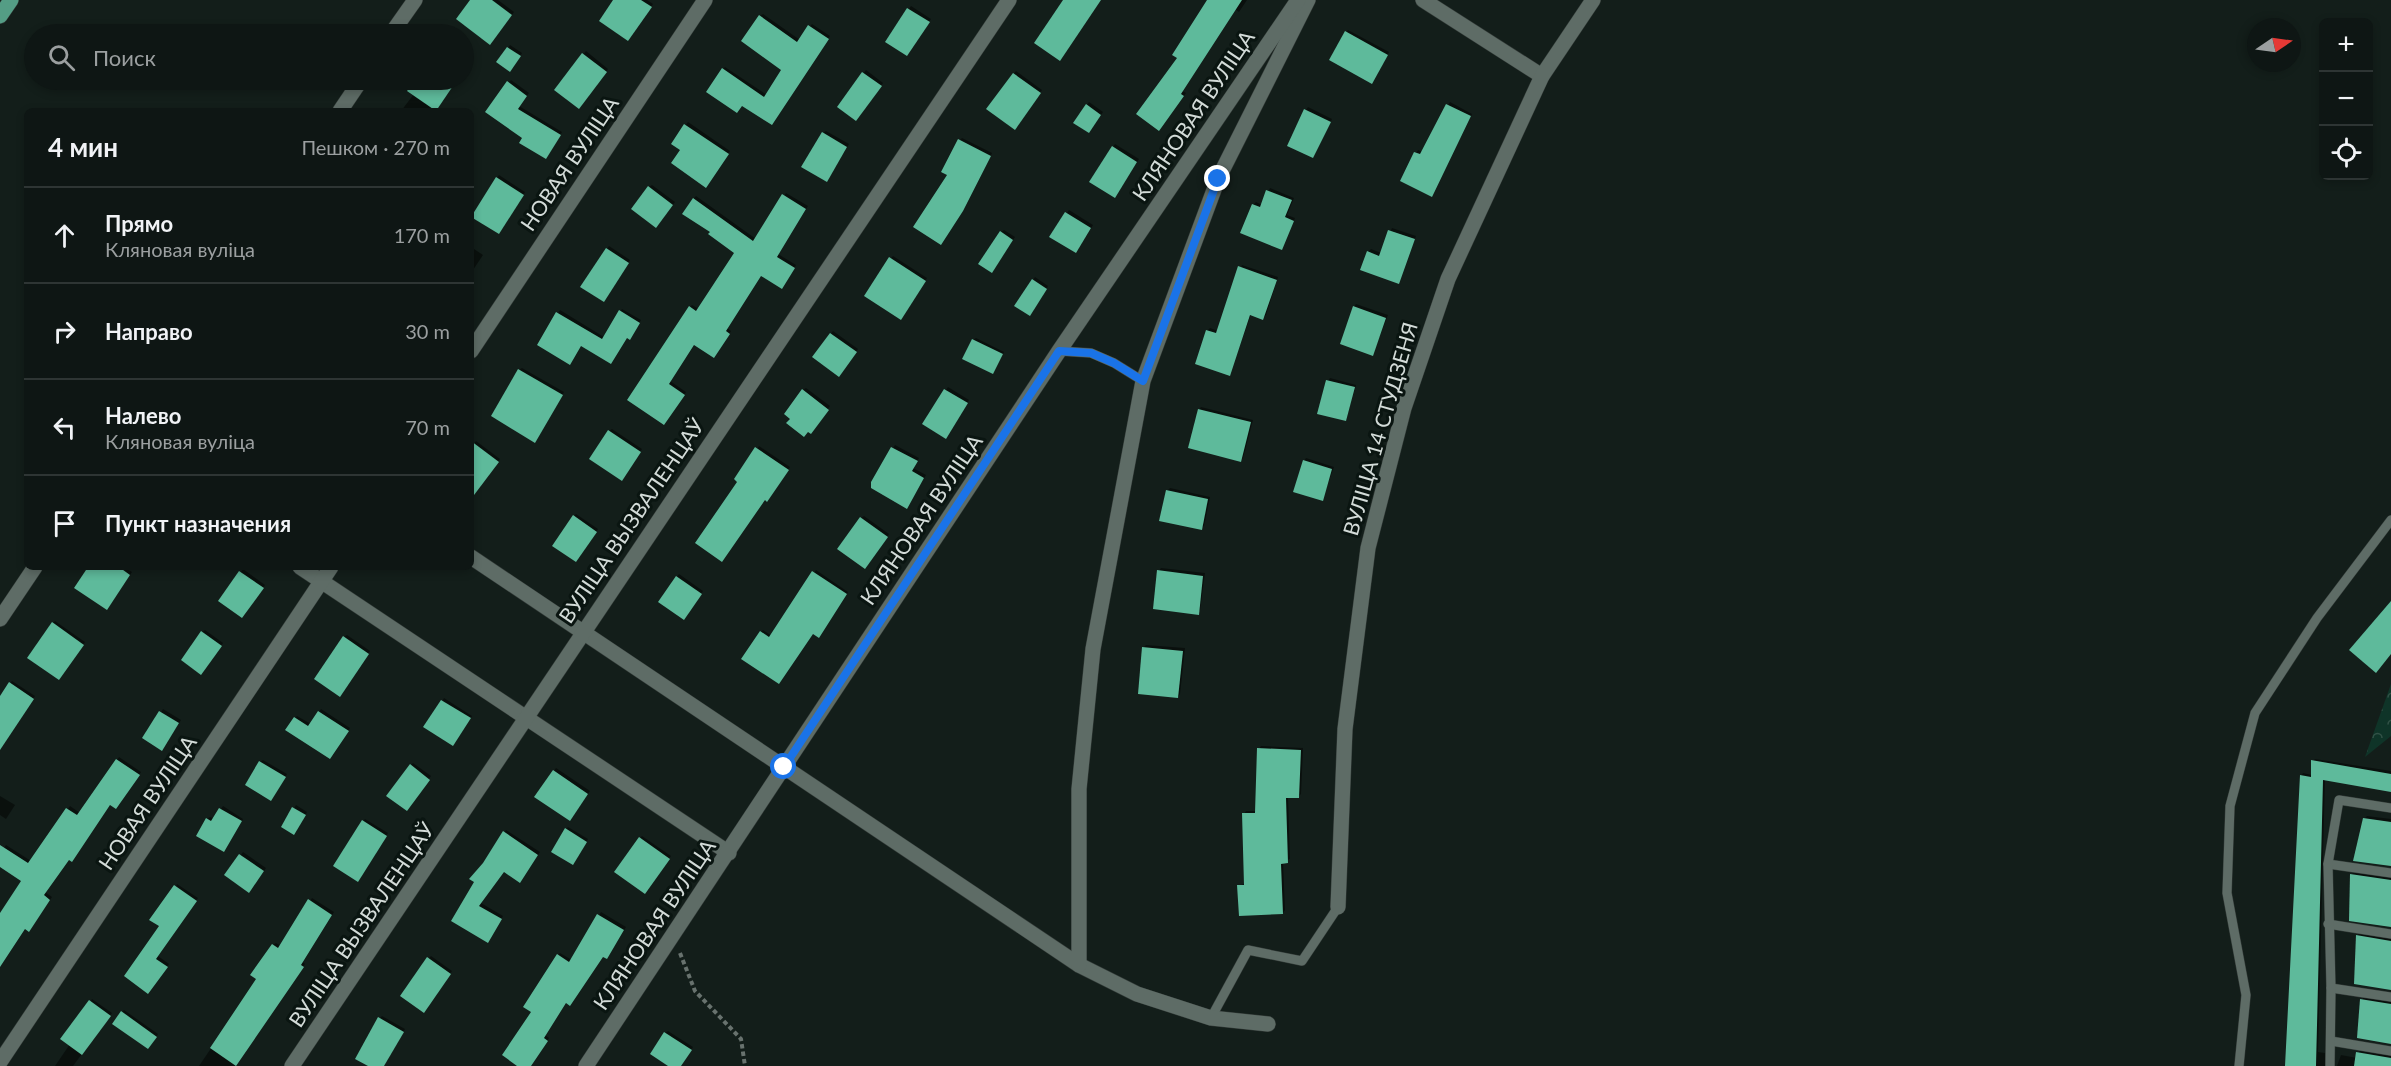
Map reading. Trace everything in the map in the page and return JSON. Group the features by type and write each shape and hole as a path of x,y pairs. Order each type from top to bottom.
{"main road":[{"path":"0,16 11,0"}],"street":[{"path":"398,24 414,0"},
{"name":"НОВАЯ ВУЛІЦА","path":"474,346 705,0"},
{"name":"ВУЛІЦА ВЫЗВАЛЕНЦАЎ","path":"292,1066 526,719 581,633 1009,0"},
{"name":"КЛЯНОВАЯ ВУЛІЦА","path":"586,1066 1059,351 1298,0"},
{"name":"КЛЯНОВАЯ ВУЛІЦА","path":"1079,965 1079,789 1093,649 1143,381 1218,179 1308,0"},
{"path":"1423,0 1542,76"},
{"name":"ВУЛІЦА 14 СТУДЗЕНЯ","path":"1338,907 1346,729 1368,548 1404,408 1448,279 1542,76 1593,0"},
{"path":"342,108 354,90"},
{"path":"474,559 1079,965 1137,993 1211,1018 1268,1024"},
{"path":"0,619 33,570"},
{"path":"305,570 729,853"},
{"name":"НОВАЯ ВУЛІЦА","path":"0,1062 328,570"}],"lane":[{"path":"1059,351 1091,353 1114,363 1143,381"},
{"path":"2239,1066 2246,995 2227,893 2230,806 2255,713 2317,618 2391,520"},
{"path":"2330,1066 2328,864 2339,800 2391,808"},
{"path":"2328,864 2391,873"},
{"path":"1211,1018 1248,950 1302,961 1338,907"},
{"path":"2328,924 2391,934"},
{"path":"2331,988 2391,997"},
{"path":"2331,1041 2391,1051"}],"path":[{"path":"674,935 695,991 741,1039 745,1066"}],"green space":[{"path":"2391,684 2391,736 2365,757"}],"building":[{"path":"470,0 492,0 512,15 490,45 474,33 474,24 463,24 456,19"},
{"path":"613,0 641,0 652,7 628,41 599,21"},
{"path":"1063,0 1101,0 1060,61 1034,43"},
{"path":"1207,0 1242,0 1181,94 1184,96 1159,131 1136,114 1177,58 1172,55"},
{"path":"907,8 930,22 907,56 885,42"},
{"path":"759,15 797,42 808,25 829,39 772,125 742,106 737,113 706,92 722,68 764,97 781,70 741,41"},
{"path":"1345,31 1388,55 1372,84 1329,60"},
{"path":"507,47 521,56 510,72 496,62"},
{"path":"582,53 607,72 579,109 554,90"},
{"path":"862,72 882,86 856,121 837,107"},
{"path":"1013,73 1041,93 1015,130 986,109"},
{"path":"507,81 527,96 518,109 561,135 546,159 519,143 522,138 485,112"},
{"path":"450,90 438,108 432,108 407,91"},
{"path":"1086,104 1101,115 1089,133 1073,123"},
{"path":"1446,104 1471,116 1432,197 1400,181 1414,152 1420,154"},
{"path":"1304,109 1331,122 1313,158 1287,146"},
{"path":"684,124 729,154 706,188 671,163 680,150 671,144"},
{"path":"822,132 847,147 827,182 801,167"},
{"path":"958,139 991,156 963,211 941,245 913,227 947,175 941,172"},
{"path":"1112,146 1137,162 1115,198 1089,182"},
{"path":"496,177 524,195 499,234 474,219 474,212"},
{"path":"648,186 673,205 656,228 631,209"},
{"path":"1266,190 1292,200 1285,217 1294,221 1282,250 1240,233 1252,204 1260,207"},
{"path":"782,194 806,209 777,257 795,268 782,289 761,276 726,331 730,334 714,358 694,345 669,384 685,395 664,425 627,400 689,306 696,311 734,253 708,234 710,232 682,214 693,198 753,241"},
{"path":"1065,212 1091,228 1076,253 1049,237"},
{"path":"1388,230 1415,239 1399,284 1360,270 1367,251 1379,256"},
{"path":"1000,231 1013,240 992,273 978,264"},
{"path":"606,248 629,263 604,302 580,287"},
{"path":"889,257 926,281 901,320 864,296"},
{"path":"1238,266 1277,280 1263,320 1250,315 1230,376 1195,364 1206,330 1216,333"},
{"path":"1032,279 1047,289 1030,316 1014,306"},
{"path":"1353,306 1386,318 1373,356 1340,344"},
{"path":"619,310 640,323 630,340 627,338 611,364 581,346 570,365 537,345 556,312 602,339"},
{"path":"830,333 857,352 839,377 812,357"},
{"path":"972,339 1003,354 993,374 962,359"},
{"path":"518,369 563,395 535,443 491,416"},
{"path":"1326,380 1355,387 1346,421 1317,414"},
{"path":"802,389 829,410 811,434 808,432 804,437 786,423 790,419 784,414"},
{"path":"944,389 968,403 946,439 922,424"},
{"path":"1198,409 1251,422 1241,462 1188,448"},
{"path":"608,430 641,452 622,481 589,459"},
{"path":"474,443 499,462 474,495"},
{"path":"755,447 789,470 722,562 695,543 737,482 734,479"},
{"path":"891,447 918,461 912,471 924,478 907,509 871,488 871,482"},
{"path":"1303,460 1332,469 1323,501 1293,492"},
{"path":"1166,490 1208,499 1202,530 1159,521"},
{"path":"573,515 597,532 576,562 552,546"},
{"path":"860,517 888,537 865,569 837,549"},
{"path":"86,570 123,570 130,575 107,610 74,588"},
{"path":"1157,570 1203,576 1199,615 1153,609"},
{"path":"239,571 264,588 242,618 218,601"},
{"path":"812,571 847,594 819,638 813,634 779,684 741,659 760,631 769,637"},
{"path":"676,576 702,594 684,620 658,602"},
{"path":"2391,601 2391,654 2376,673 2349,650"},
{"path":"52,622 84,645 59,680 27,658"},
{"path":"201,631 222,646 201,675 181,660"},
{"path":"343,636 369,654 340,697 314,679"},
{"path":"1142,647 1183,651 1178,698 1138,694"},
{"path":"9,682 34,699 0,750 0,696"},
{"path":"441,700 471,718 453,746 423,727"},
{"path":"159,711 179,723 162,751 142,738"},
{"path":"318,711 349,731 330,759 285,730 294,717 308,726"},
{"path":"1257,748 1301,750 1299,798 1286,798 1288,863 1281,864 1283,914 1239,916 1237,885 1244,885 1242,813 1255,813"},
{"path":"116,759 140,775 116,809 110,805 72,862 69,860 44,895 50,900 29,932 25,929 0,967 0,913 21,881 0,867 0,845 28,863 66,808 77,815"},
{"path":"2311,760 2391,774 2391,792 2323,780 2316,1066 2285,1066 2300,775 2311,777"},
{"path":"259,761 286,777 271,801 245,785"},
{"path":"410,764 430,780 407,811 386,796"},
{"path":"553,770 588,794 570,821 534,797"},
{"path":"292,807 306,815 294,835 281,827"},
{"path":"219,808 242,821 224,852 196,836 206,818 211,821"},
{"path":"2363,818 2391,822 2391,866 2353,861"},
{"path":"362,820 387,836 358,882 333,866"},
{"path":"565,828 587,842 573,865 551,852"},
{"path":"503,831 538,855 520,883 504,872 479,906 502,919 488,943 451,921 474,882 469,879 483,863"},
{"path":"639,837 670,859 645,894 614,872"},
{"path":"239,854 264,871 249,893 224,875"},
{"path":"2350,874 2391,880 2391,927 2349,921"},
{"path":"174,885 197,901 156,959 168,967 148,994 124,976 159,926 149,920"},
{"path":"308,899 332,915 301,965 304,967 236,1066 210,1048 256,979 250,975 272,944 278,948"},
{"path":"597,914 624,930 607,959 603,957 570,1006 566,1003 544,1038 548,1041 531,1066 517,1066 502,1055 531,1012 523,1007 557,954 569,962"},
{"path":"2356,935 2391,941 2391,990 2354,984"},
{"path":"427,957 451,974 424,1013 400,996"},
{"path":"2360,999 2391,1004 2391,1044 2357,1038"},
{"path":"89,1000 111,1016 82,1055 60,1039"},
{"path":"121,1011 157,1037 148,1049 112,1024"},
{"path":"378,1017 404,1032 384,1066 368,1066 355,1059"},
{"path":"664,1032 692,1050 681,1066 668,1066 650,1054"},
{"path":"2356,1052 2391,1058 2391,1066 2354,1066"}],"route":[{"path":"784,767 1059,351 1091,353 1114,363 1143,381 1218,179"}]}
